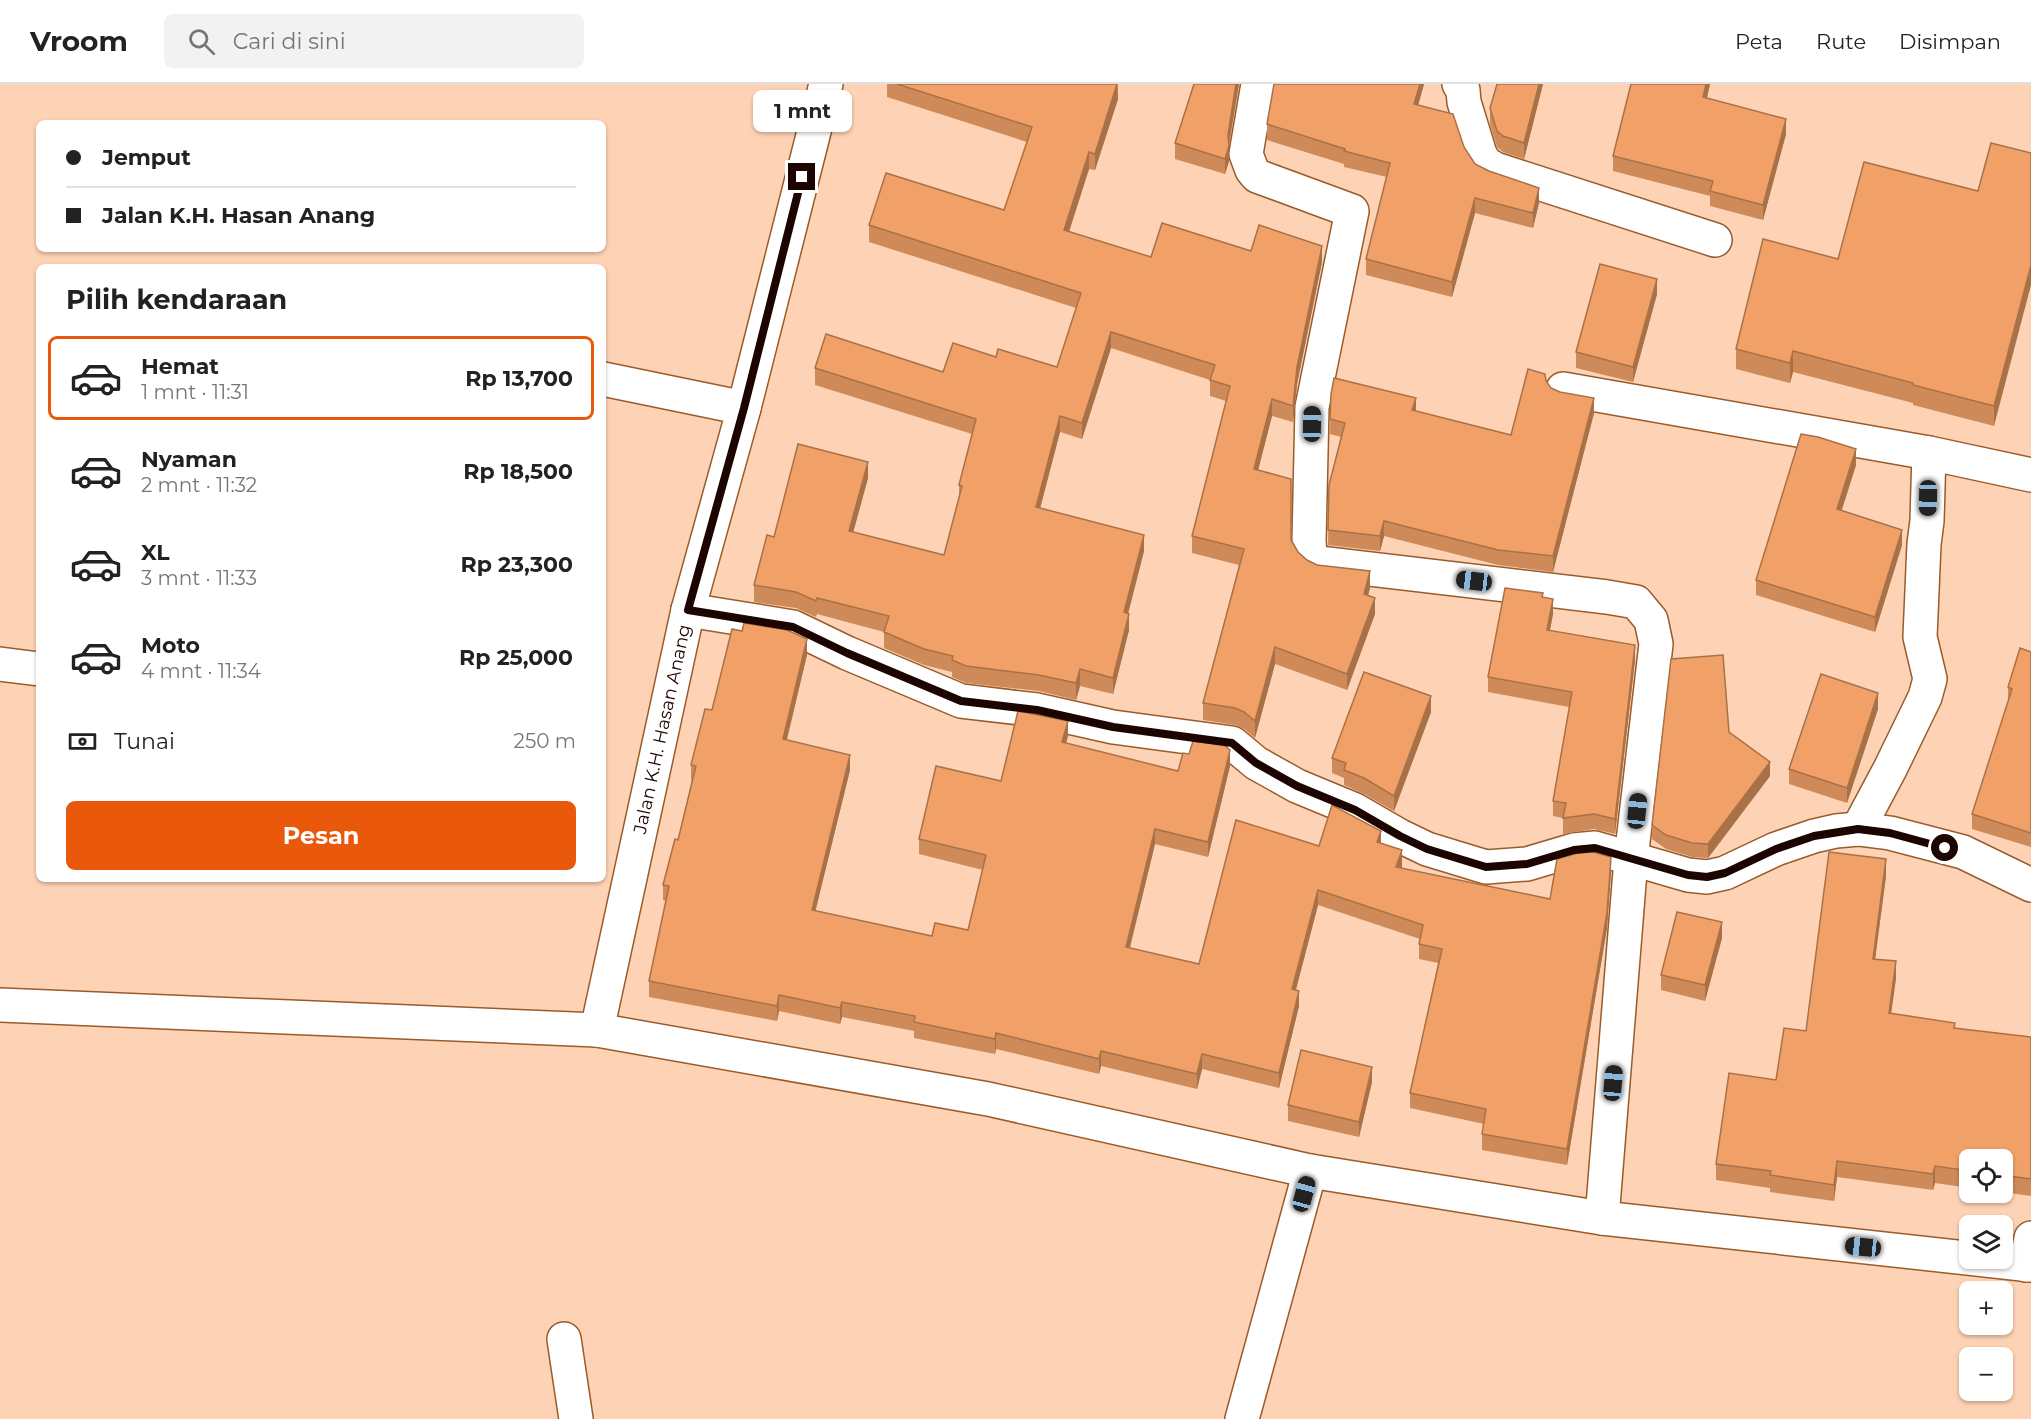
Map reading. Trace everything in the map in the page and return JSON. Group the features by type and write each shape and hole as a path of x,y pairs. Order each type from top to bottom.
{"street":[{"name":"Jalan K.H. Hasan Anang","path":"597,1030 688,610 744,408 826,84"},
{"path":"1258,84 1246,154 1252,170 1257,176 1352,211 1312,407 1310,555 1319,563 1636,602 1651,621 1656,644 1631,859 1602,1218"},
{"path":"1459,84 1463,90 1464,102 1480,154 1485,163 1495,169 1715,240"},
{"path":"606,380 744,408"},
{"path":"1563,389 1929,453 2031,475"},
{"path":"1858,829 1925,697 1930,679 1920,637 1929,453"},
{"path":"688,610 793,627 847,653 961,701 1037,710 1113,727 1232,743 1256,763 1297,786 1355,810 1427,849 1486,867 1527,864 1574,850 1595,848 1688,875 1707,877 1725,873 1776,849 1814,836 1858,829 1890,833 1963,852 2031,885"},
{"path":"0,664 36,669"},
{"path":"0,1005 597,1030 988,1099 1310,1171 1602,1218 2029,1256"},
{"path":"1242,1419 1310,1171"},
{"path":"564,1339 576,1419"}],"building":[{"path":"897,84 1117,84 1095,154 1089,152 1064,230 1151,257 1162,223 1251,251 1259,225 1322,246 1297,367 1293,406 1272,399 1254,469 1291,479 1291,540 1298,552 1307,560 1317,565 1370,571 1364,594 1375,598 1347,674 1275,647 1255,721 1235,708 1203,703 1244,549 1192,536 1230,386 1210,380 1215,365 1111,332 1082,423 1060,416 1036,507 1144,535 1124,612 1129,614 1113,678 1080,669 1076,683 1039,675 966,666 952,660 953,656 924,649 884,632 889,616 817,598 816,601 796,592 754,585 767,535 774,537 798,444 868,462 849,531 944,555 976,419 815,368 826,334 943,372 953,343 996,357 998,349 1057,367 1081,293 869,225 886,173 1004,210 1032,127"},
{"path":"1194,84 1236,84 1228,135 1229,146 1225,159 1175,143"},
{"path":"1274,84 1420,84 1414,104 1453,114 1464,147 1475,164 1539,188 1533,213 1475,198 1452,282 1366,259 1390,163 1344,151 1345,149 1267,124"},
{"path":"1497,84 1539,84 1524,143 1503,136 1497,131 1490,108"},
{"path":"1631,84 1706,84 1703,97 1786,119 1763,205 1710,191 1713,181 1613,156"},
{"path":"1991,143 2031,153 2031,265 1994,406 1793,351 1790,363 1736,349 1763,239 1838,259 1864,162 1978,191"},
{"path":"1600,264 1657,279 1633,367 1576,352"},
{"path":"1528,369 1545,374 1546,381 1551,388 1560,392 1594,398 1553,556 1498,550 1384,521 1380,536 1328,530 1329,485 1345,423 1330,419 1334,378 1416,398 1412,410 1511,435"},
{"path":"1801,434 1856,449 1837,509 1902,530 1875,617 1756,580"},
{"path":"1505,588 1543,593 1542,597 1553,599 1547,630 1635,645 1615,819 1594,814 1563,818 1566,803 1553,801 1572,692 1488,677"},
{"path":"744,623 787,630 807,639 783,739 850,755 812,910 932,936 935,923 968,930 986,855 919,839 936,766 1001,781 1018,711 1068,721 1062,742 1178,771 1183,753 1189,754 1193,741 1224,745 1230,750 1208,842 1155,829 1126,947 1199,964 1236,820 1319,846 1332,805 1381,831 1377,842 1402,850 1396,867 1550,899 1557,859 1578,853 1593,852 1611,857 1607,913 1567,1149 1482,1134 1486,1109 1410,1093 1442,949 1419,944 1423,925 1318,890 1292,989 1299,991 1279,1073 1202,1054 1197,1074 1101,1051 1099,1059 996,1033 995,1039 914,1022 915,1016 842,1002 840,1008 779,995 777,1006 649,981 669,886 663,885 675,839 678,840 696,766 691,765 705,709 712,710 732,629 742,631"},
{"path":"2020,648 2031,652 2031,833 1972,814 2012,689 2008,687"},
{"path":"1723,655 1729,732 1770,762 1708,844 1692,843 1666,835 1652,825 1671,659"},
{"path":"1364,672 1431,696 1394,796 1364,778 1344,770 1346,763 1332,758"},
{"path":"1821,674 1878,693 1847,788 1789,769"},
{"path":"1829,852 1886,859 1873,959 1896,961 1889,1013 1955,1023 1954,1028 2031,1037 2031,1179 2013,1177 2013,1149 1959,1149 1959,1169 1935,1166 1933,1174 1837,1161 1834,1185 1770,1175 1771,1171 1716,1164 1729,1073 1776,1080 1784,1028 1806,1031"},
{"path":"1677,912 1722,922 1705,985 1661,975"},
{"path":"1301,1050 1372,1067 1359,1122 1288,1105"}],"route":[{"path":"802,177 744,408 688,610 793,627 847,653 961,701 1037,710 1167,736 1188,736 1232,743 1256,763 1297,786 1355,810 1427,849 1486,867 1527,864 1574,850 1595,848 1688,875 1707,877 1725,873 1776,849 1814,836 1858,829 1890,833 1945,848"}]}
